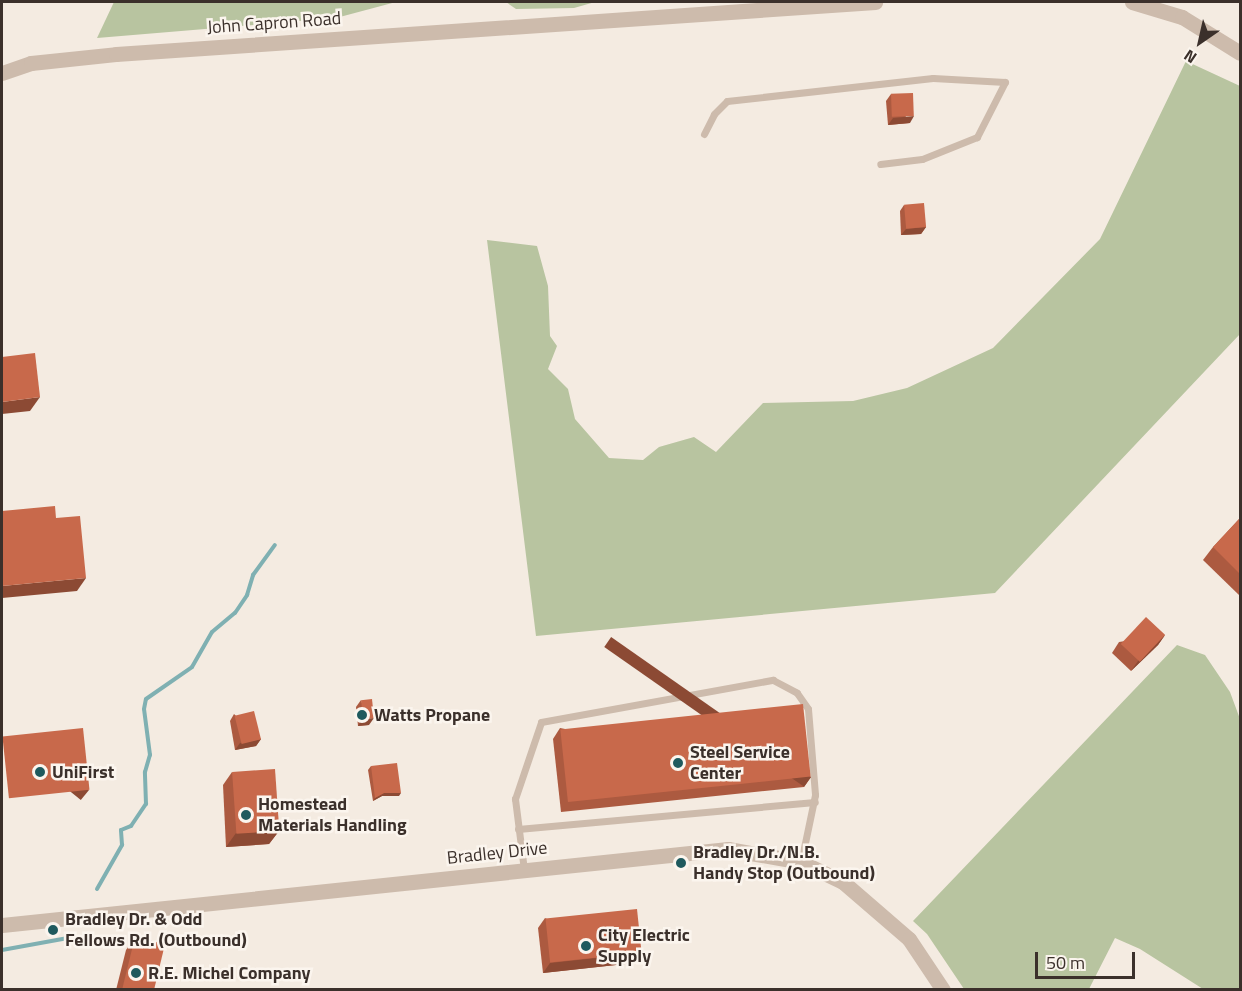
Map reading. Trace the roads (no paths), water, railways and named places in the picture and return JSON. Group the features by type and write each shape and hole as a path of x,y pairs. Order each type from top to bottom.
{"street":[{"name":"John Capron Road","path":"2,73 31,63 105,55 875,2"},
{"path":"1132,2 1182,17 1240,53"},
{"name":"Bradley Drive","path":"2,925 728,849 801,862 843,882 881,911 909,939 943,990"}],"lane":[{"path":"704,134 714,114 727,101 933,78 1005,82 977,137 922,159 880,164"},
{"path":"524,870 518,829 517,789 541,722 773,680 797,693 808,710 815,802 801,862"},
{"path":"518,829 815,802"}],"waterway":[{"path":"97,889 122,845 121,830 131,826 146,804 145,772 150,755 144,709 146,699 192,667 212,632 235,613 247,595 253,575 275,545"},
{"path":"2,950 68,938"}],"place":[{"name":"Watts Propane","path":"362,715"},
{"name":"Steel Service Center","path":"678,763"},
{"name":"UniFirst","path":"40,772"},
{"name":"Homestead Materials Handling","path":"246,815"},
{"name":"Bradley Dr./N.B. Handy Stop (Outbound)","path":"681,863"},
{"name":"Bradley Dr. & Odd Fellows Rd. (Outbound)","path":"53,930"},
{"name":"City Electric Supply","path":"586,946"},
{"name":"R.E. Michel Company","path":"136,973"}]}
